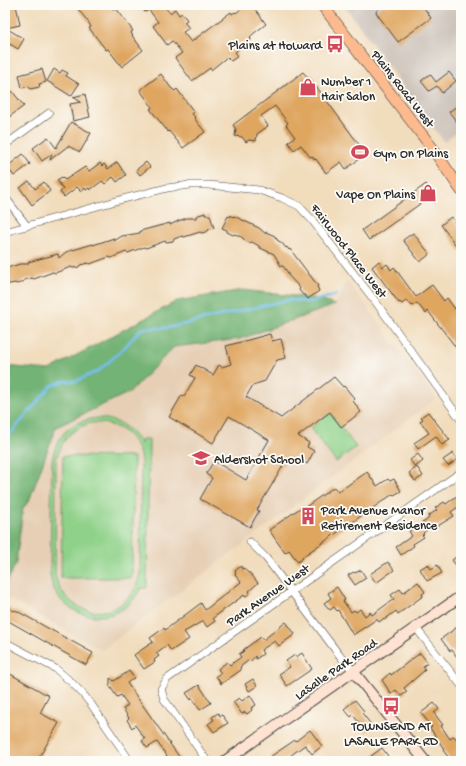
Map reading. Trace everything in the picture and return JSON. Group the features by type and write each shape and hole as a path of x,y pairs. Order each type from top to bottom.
{"main road":[{"name":"Plains Road West","path":"326,6 433,149 461,190"},
{"name":"LaSalle Park Road","path":"225,761 461,596"},
{"path":"353,671 424,761"}],"street":[{"path":"5,145 49,113"},
{"name":"Fairwood Place West","path":"5,232 166,188 190,185 208,184 259,190 282,198 299,206 312,220 349,270 375,301 461,420"},
{"path":"5,197 27,226"},
{"name":"Park Avenue West","path":"207,761 164,699 161,689 167,678 461,472"},
{"path":"250,542 266,558 353,671"},
{"path":"416,628 461,685"},
{"path":"5,642 56,669 70,681 91,704 130,761"}],"shaded area":[{"path":"344,5 461,5 461,128 444,142"},
{"name":"Aldershot School","path":"347,281 436,398 102,650 5,597 5,585 16,563 23,508 29,501 56,427 130,392 174,347 240,339 335,305"}],"green space":[{"path":"243,290 312,298 335,305 240,339 174,347 130,392 56,427 29,501 23,508 16,563 5,585 5,366 49,370 177,301"},
{"path":"330,413 356,447 336,462 310,428"},
{"path":"98,418 118,422 133,433 141,444 142,439 149,439 147,588 141,588 130,603 119,611 109,615 98,616 77,612 60,599 52,584 50,574 52,461 54,452 61,436 67,430 80,422","holes":["91,423 109,424 124,431 135,443 139,451 141,460 140,573 136,587 128,598 118,606 107,611 95,612 74,604 59,586 55,574 56,461 61,447 72,432"]},
{"path":"63,456 134,457 132,578 61,578"}],"building":[{"path":"5,5 16,5 20,25 6,28 24,39 18,49 10,44 5,54"},
{"path":"83,5 110,5 113,9 116,8 133,31 131,32 133,37 143,50 122,67 108,49 106,50 89,28 91,27 89,23 78,9"},
{"path":"139,5 163,5 170,13 175,9 179,15 182,13 187,20 184,22 189,28 183,32 191,42 231,12 232,14 235,12 236,13 246,5 252,5 266,24 250,37 251,40 235,52 238,56 231,61 227,57 211,70 210,68 192,81 175,58 182,53 172,41 167,45 153,26 158,22 149,10 145,12"},
{"path":"383,5 422,5 431,18 398,42 376,12"},
{"path":"42,69 46,82 39,84 40,87 30,89 29,86 22,88 19,75"},
{"path":"54,69 60,73 62,70 68,73 66,76 79,84 71,96 47,81"},
{"path":"303,72 309,79 310,78 366,154 346,169 341,162 326,173 316,159 315,160 312,156 310,157 301,145 294,150 288,142 295,137 286,125 288,123 275,106 261,116 268,126 257,134 256,141 249,140 246,142 242,137 235,136 236,129 233,125"},
{"path":"449,72 456,81 442,93 437,86 429,91 421,81 430,74 436,82"},
{"path":"161,74 171,88 175,91 177,89 194,112 192,114 195,117 194,118 205,132 183,148 150,109 152,108 150,104 140,90"},
{"path":"12,91 24,106 9,117 5,112 5,96"},
{"path":"85,94 90,117 73,121 70,104 81,102 73,97"},
{"path":"458,105 461,109 461,127 449,112"},
{"path":"71,122 91,133 80,152 68,146 50,160 52,154 42,161 33,148 48,137 56,148"},
{"path":"23,154 30,164 14,176 7,167"},
{"path":"117,162 126,175 117,182 113,177 105,184 102,181 90,190 89,188 86,190 85,188 81,191 77,187 64,197 60,192 63,189 57,180 62,177 65,180 85,167 89,171 100,163 102,166 104,164 108,169"},
{"path":"146,162 150,167 140,175 136,170"},
{"path":"29,181 35,189 44,182 50,191 32,205 20,188"},
{"path":"426,184 434,194 369,240 362,230"},
{"path":"205,213 205,215 210,215 214,228 209,229 208,231 184,237 182,236 174,239 173,241 165,241 90,264 88,263 73,268 71,267 34,279 24,280 23,282 17,284 5,285 5,270 10,267 20,264 28,264 28,262 58,254 59,258 66,252 114,238 114,241 122,236 140,233 140,231 170,223 170,225 187,218 196,218 196,216"},
{"path":"231,215 259,228 266,234 266,232 275,236 277,240 286,248 287,247 289,250 290,249 318,286 319,291 308,299 299,290 300,288 288,275 283,266 281,266 274,254 260,248 252,242 250,243 244,240 235,234 233,235 227,232 227,230 222,228 228,216 230,217"},
{"path":"451,217 461,230 461,252 441,225"},
{"path":"413,233 430,254 420,262 403,240"},
{"path":"379,261 383,267 387,264 391,270 394,267 416,297 432,285 444,301 447,298 455,309 461,304 461,354 428,311 426,314 417,303 412,306 407,300 402,304 400,302 399,303 372,267"},
{"path":"270,334 272,341 281,339 286,358 277,360 265,381 253,385 246,397 281,418 334,377 355,399 353,401 361,412 341,427 330,412 298,436 309,443 307,447 314,451 307,464 300,460 297,464 287,459 257,510 259,511 250,527 200,499 212,478 206,474 214,461 246,480 269,440 229,416 213,443 169,417 182,395 184,396 195,378 190,375 196,365 213,375 219,365 222,367 231,364 226,346"},
{"path":"428,412 450,440 442,445 436,436 418,449 414,443 429,433 420,421 423,419 421,417"},
{"path":"453,453 457,460 448,466 443,460"},
{"path":"418,454 423,461 415,467 410,460"},
{"path":"417,467 423,476 415,481 409,473"},
{"name":"Park Avenue Manor Retirement Residence","path":"367,472 377,486 388,479 390,481 394,479 401,491 394,495 393,494 302,557 303,558 298,562 289,550 285,553 269,530 303,506 304,508 334,487 338,492"},
{"path":"461,493 461,505 451,512 454,516 436,527 433,525 423,533 424,534 422,535 424,537 413,544 414,546 401,555 396,547 412,536 409,531 427,520 429,517 428,516 437,510 435,508 444,502 446,504"},
{"path":"461,553 461,573 452,560"},
{"path":"388,562 394,570 376,583 370,574"},
{"path":"428,564 431,569 437,565 442,573 427,581 420,569"},
{"path":"241,566 242,569 244,568 248,573 250,573 258,583 249,591 250,593 245,597 244,595 213,618 215,621 207,627 203,621 184,632 189,639 171,651 167,645 156,653 159,656 154,660 155,662 144,669 134,655 153,642 150,638 164,628 165,630 201,603 205,610 241,582 235,575 235,571"},
{"path":"361,570 366,578 355,585 348,575"},
{"path":"418,582 425,592 422,594 423,596 398,614 396,611 379,622 377,619 353,635 338,610 337,611 334,607 330,610 324,603 331,598 328,593 337,587 345,600 343,601 351,612 354,610 356,612 360,609 365,616 370,612 372,615 394,599 391,595 400,589 403,593"},
{"path":"5,606 93,653 86,665 5,619"},
{"path":"286,622 295,634 279,646 275,641 261,650 263,654 256,659 255,656 251,661 249,660 240,667 241,670 221,684 216,676 221,673 218,669 227,662 230,665 241,657 239,654 244,651 243,650 261,637 263,640"},
{"path":"461,624 461,654 457,657 452,650 450,651 441,639"},
{"path":"302,653 312,669 287,686 279,674 290,667 286,661 295,655 296,657"},
{"path":"420,653 428,663 423,666 425,670 404,688 407,692 401,696 396,690 391,694 382,680"},
{"path":"5,671 49,696 40,713 59,723 37,761 5,761"},
{"path":"129,671 134,678 127,683 180,758 176,761 159,761 167,756 157,742 147,748 142,741 145,739 135,725 132,728 127,720 129,718 123,709 128,705 121,695 117,697 109,685 110,678 114,681"},
{"path":"253,679 257,686 249,691 245,684"},
{"path":"199,685 211,703 200,710 192,698 191,700 186,693"},
{"path":"250,695 256,705 251,708 252,710 247,714 245,712 242,714 233,702 239,698 242,701"},
{"path":"355,700 364,711 362,713 373,727 366,732 353,715 351,717 344,709"},
{"path":"434,703 439,709 434,713 443,725 441,726 450,739 454,736 461,746 461,761 451,761 430,728 432,727 421,713"},
{"path":"218,713 220,716 222,715 228,723 214,732 208,724 214,720 212,717"},
{"path":"310,730 322,746 312,754 305,745 283,761 274,761 270,757 295,740 296,741"},
{"path":"382,748 390,761 375,761 371,756"}],"waterway":[{"path":"5,440 51,386 63,381 76,381 98,371 119,353 142,328 167,328 287,300 310,302 336,295"}],"place":[{"name":"Plains at Howard","path":"335,44"},
{"name":"Number 1 Hair Salon","path":"308,87"},
{"name":"Gym On Plains","path":"360,152"},
{"name":"Vape On Plains","path":"428,193"},
{"name":"Aldershot School","path":"201,458"},
{"name":"Park Avenue Manor Retirement Residence","path":"308,516"},
{"name":"TOWNSEND AT LASALLE PARK RD","path":"391,706"}]}
